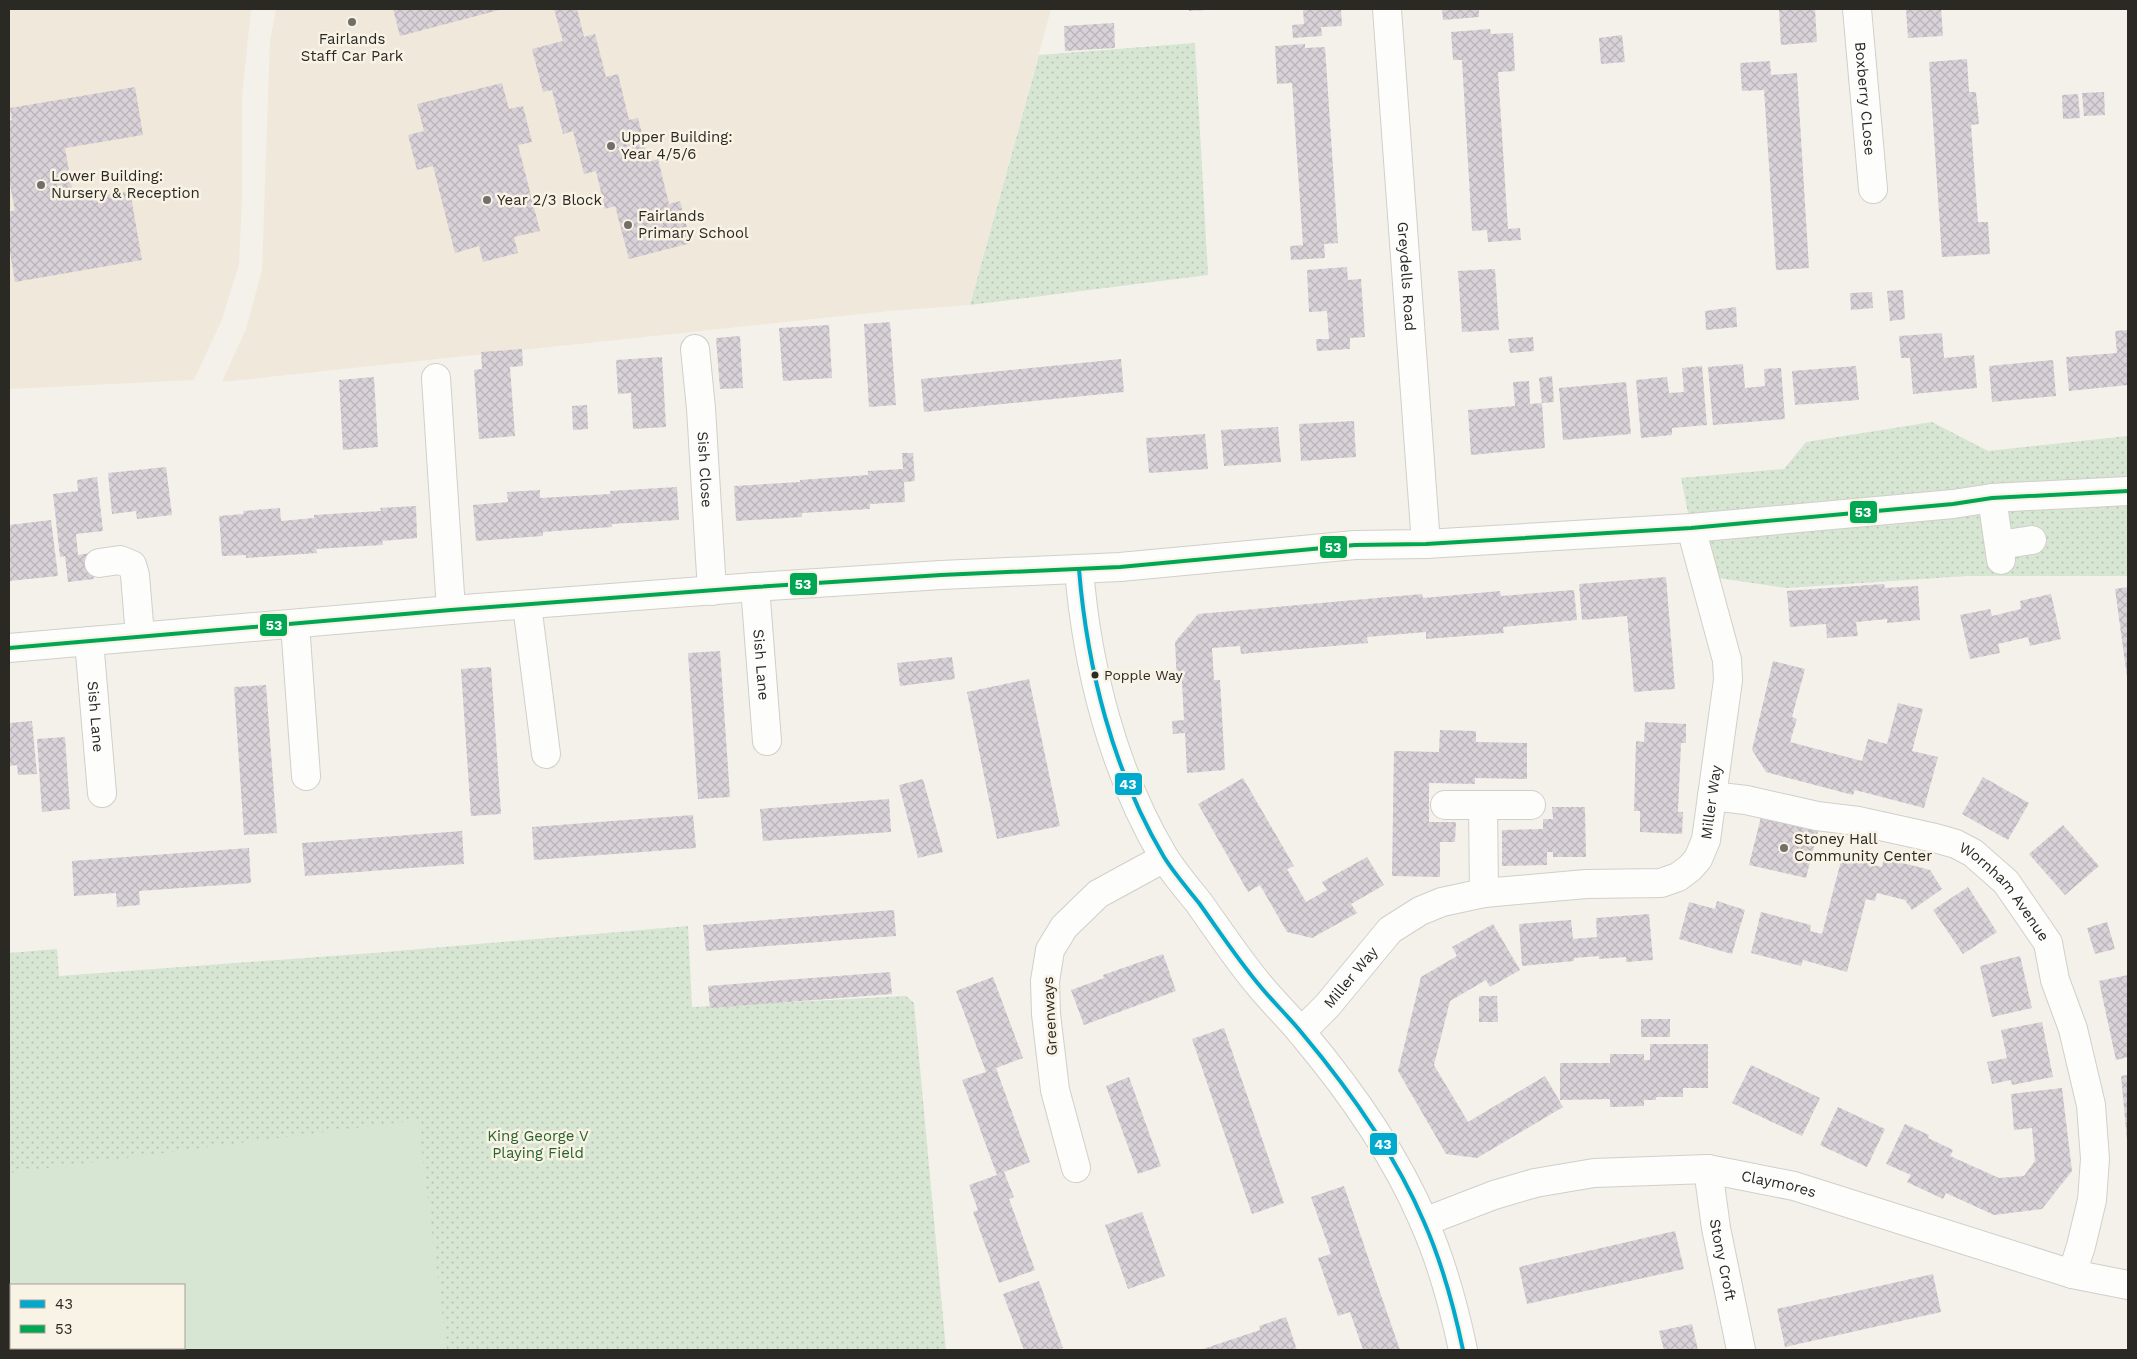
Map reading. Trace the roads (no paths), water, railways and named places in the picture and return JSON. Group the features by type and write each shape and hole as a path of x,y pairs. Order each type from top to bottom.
{"street":[{"name":"Greydells Road","path":"1386,9 1426,544"},
{"name":"Boxberry CLose","path":"1857,9 1874,189"},
{"name":"Sish Close","path":"695,349 701,408 712,591"},
{"path":"436,378 451,610"},
{"path":"9,648 755,586 1120,567 1355,546 1426,544 1691,528 1953,504 1992,498 2128,491"},
{"path":"1992,498 2001,553 2032,540"},
{"name":"Miller Way","path":"1302,1032 1390,930 1420,911 1442,902 1484,893 1586,884 1661,883 1678,877 1698,859 1706,840 1728,680 1727,660 1691,528"},
{"path":"99,562 120,560 132,565 135,575 140,636"},
{"path":"1079,569 1081,602 1087,642 1108,729 1135,800 1164,858 1259,985 1302,1032 1354,1101 1390,1155 1424,1222 1454,1307 1462,1350"},
{"name":"Sish Lane","path":"755,586 767,741"},
{"path":"527,605 546,754"},
{"path":"295,624 306,776"},
{"name":"Sish Lane","path":"89,641 102,793"},
{"name":"Wornham Avenue","path":"1712,796 1746,800 1817,816 1858,821 1936,838 1956,844 1973,853 2006,882 2048,943 2055,980 2073,1029 2091,1105 2095,1159 2092,1200 2072,1274"},
{"path":"1445,805 1531,806"},
{"path":"1483,806 1484,893"},
{"name":"Greenways","path":"1076,1168 1055,1090 1045,981 1050,950 1064,927 1098,894 1164,858"},
{"name":"Claymores","path":"1424,1222 1494,1195 1535,1183 1594,1173 1708,1169 1794,1186 2072,1274 2128,1285"},
{"name":"Stony Croft","path":"1708,1169 1716,1228 1741,1350"}],"place":[{"name":"Fairlands Staff Car Park","path":"352,22"},
{"name":"Upper Building: Year 4/5/6","path":"611,146"},
{"name":"Lower Building: Nursery & Reception","path":"41,185"},
{"name":"Year 2/3 Block","path":"487,200"},
{"name":"Fairlands Primary School","path":"628,225"},
{"name":"Popple Way","path":"1095,675"},
{"name":"Stoney Hall Community Center","path":"1784,848"}],"park label":[{"name":"King George V Playing Field","path":"538,1144"}]}
